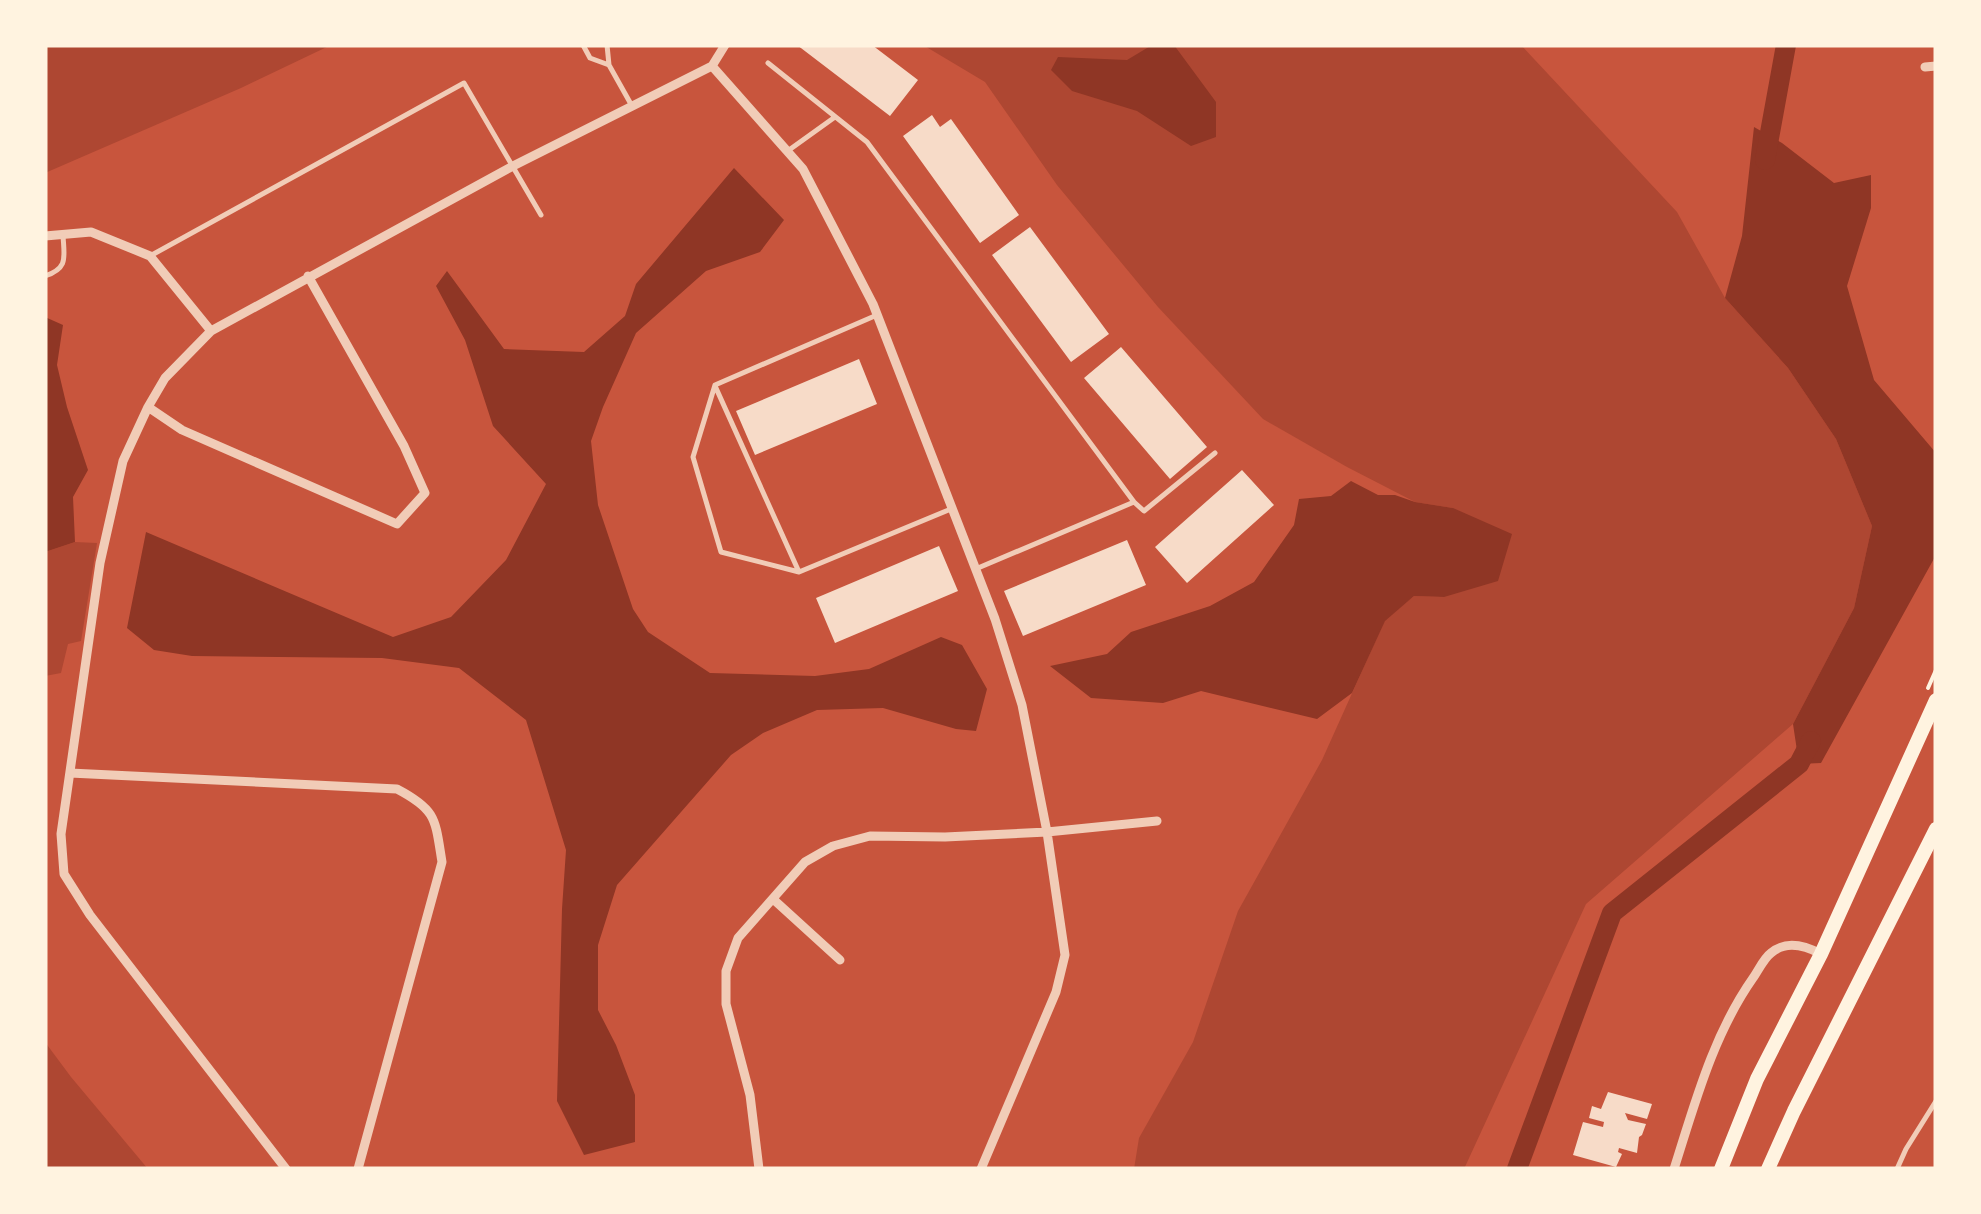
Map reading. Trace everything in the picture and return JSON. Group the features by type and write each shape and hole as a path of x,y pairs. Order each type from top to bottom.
{"main road":[{"path":"1721,1169 1757,1079 1821,954 1936,700"},
{"path":"1768,1169 1936,829"}],"street":[{"path":"286,1169 90,915 64,874 61,834 100,563 123,461 165,378 211,331 513,166 712,66 725,45"},
{"path":"712,66 803,169 877,315 995,619 1022,704 1047,832 1064,955 1056,992 981,1169"},
{"path":"45,236 92,232 150,256 211,331"},
{"path":"148,407 182,430 397,524 425,493 404,446 308,276"},
{"path":"70,773 396,789 422,802 436,824 442,862 358,1169"},
{"path":"759,1169 750,1095 726,1004 726,971 738,938 806,862 833,846 870,836 945,838 1156,821"},
{"path":"772,900 840,960"},
{"path":"1674,1169 1706,1068 1736,1002 1770,953 1787,945 1806,946 1821,954"}],"lane":[{"path":"582,45 590,58 609,65"},
{"path":"607,45 609,65 632,106"},
{"path":"768,63 867,142 1144,511 1214,453"},
{"path":"150,256 464,83 541,215"},
{"path":"787,152 835,116"},
{"path":"45,276 58,272 64,262 63,235"},
{"path":"714,385 877,315"},
{"path":"714,385 800,572"},
{"path":"714,385 693,458 721,552 800,572 951,508"},
{"path":"975,569 1134,502"},
{"path":"1897,1169 1936,1101"}],"shaded area":[{"path":"45,45 331,45 45,173"},
{"path":"923,45 1521,45 1677,212 1725,298 1788,368 1836,439 1872,526 1854,608 1793,724 1586,904 1464,1169 1134,1169 1139,1138 1193,1042 1238,911 1322,760 1385,620 1414,596 1444,597 1453,508 1415,502 1263,419 1158,307 1057,185 985,82"},
{"path":"1152,45 1174,45 1216,102 1216,137 1191,146 1137,111 1072,91 1051,70 1058,57 1127,60"},
{"path":"1754,127 1834,183 1871,175 1871,208 1847,286 1874,380 1936,453 1936,555 1821,763 1799,764 1793,724 1854,608 1872,526 1836,439 1788,368 1725,298 1742,236"},
{"path":"734,168 784,220 760,252 706,271 636,333 591,441 598,505 633,609 648,632 710,673 815,676 869,669 941,637 962,645 987,689 976,731 883,708 817,710 763,733 731,755 617,885 598,945 598,1010 635,1095 635,1142 584,1155 557,1101 566,850 526,720 459,668 382,658 192,656 154,650 127,628 146,532 393,637 451,617 506,560 546,484 493,426 465,340 436,286 447,271 504,349 584,352 625,316 636,284"},
{"path":"45,317 63,325 57,365 88,470 73,497 75,542 45,552"},
{"path":"1351,481 1378,495 1453,508 1512,534 1498,581 1444,597 1414,596 1385,621 1352,693 1317,719 1201,691 1163,703 1091,698 1050,666 1107,654 1131,632 1210,606 1254,582 1294,525 1299,499 1331,496"},
{"path":"75,542 97,543 81,641 68,644 61,673 45,676 45,552"},
{"path":"45,1042 71,1077 148,1169 45,1169"}],"building":[{"path":"797,45 872,45 918,80 890,116"},
{"path":"932,115 940,127 951,119 1019,215 980,243 903,136"},
{"path":"1030,227 1109,334 1071,362 992,255"},
{"path":"1121,347 1207,447 1170,479 1084,378"},
{"path":"859,359 877,404 755,455 736,411"},
{"path":"1242,470 1274,505 1187,583 1155,547"},
{"path":"1127,540 1146,585 1023,636 1004,591"},
{"path":"939,546 958,591 835,643 816,598"},
{"path":"1608,1092 1652,1104 1647,1119 1625,1113 1628,1120 1646,1124 1637,1153 1619,1148 1622,1154 1616,1167 1573,1155 1583,1122 1603,1127 1604,1122 1589,1118 1592,1106 1601,1109"}],"waterway":[{"path":"1765,160 1786,45"},
{"path":"1517,1169 1612,913 1799,764 1811,741"}]}
